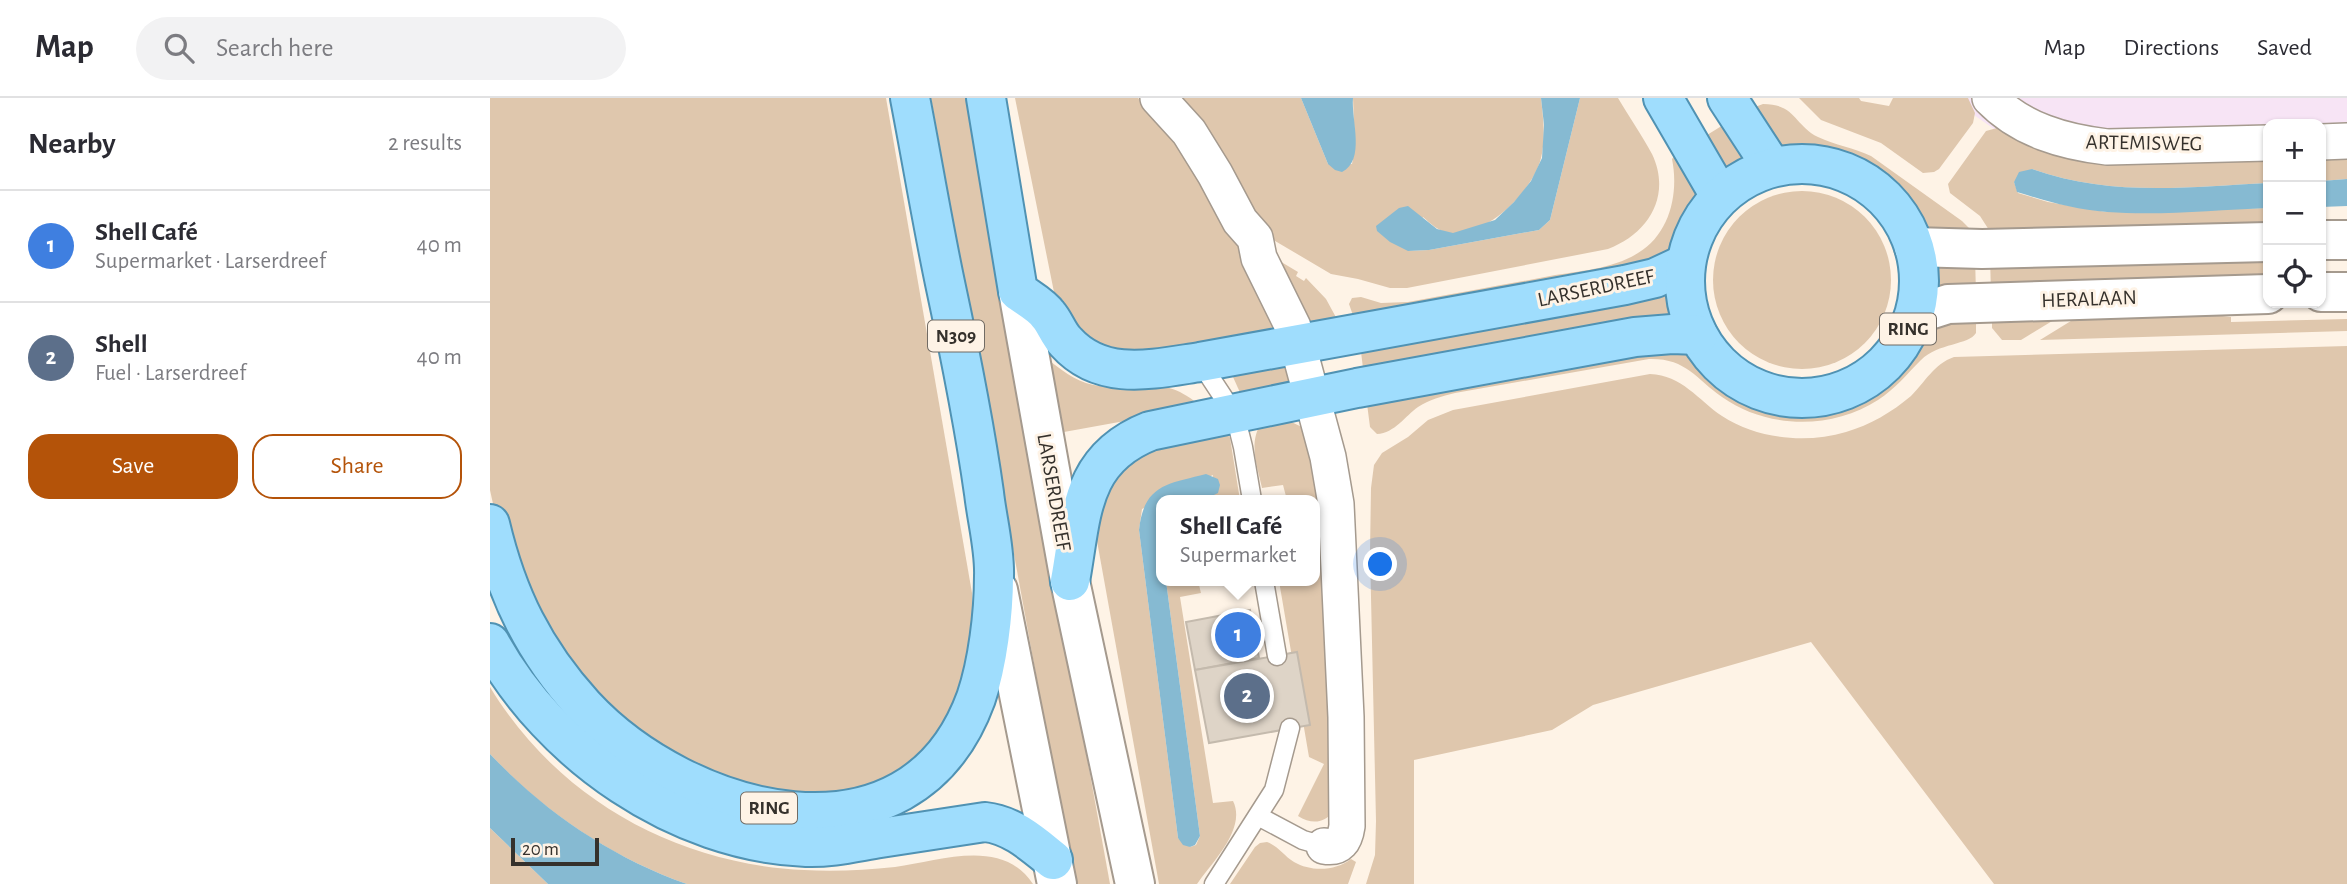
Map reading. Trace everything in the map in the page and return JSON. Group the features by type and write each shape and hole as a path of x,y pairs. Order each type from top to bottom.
{"main road":[{"name":"N309","path":"910,98 938,251 974,418 995,574"},
{"name":"LARSERDREEF","path":"986,98 1070,581 1135,884"},
{"path":"1663,98 1720,196"},
{"path":"1727,98 1772,167"},
{"name":"RING","path":"1816,165 1843,172 1864,182 1882,196 1904,224 1914,247 1919,271 1919,295 1913,320 1902,343 1886,363 1865,380 1841,392 1798,399 1763,392 1739,381 1718,365 1698,335 1685,298 1685,264 1690,242 1703,217 1720,196 1746,178 1772,167 1816,165"},
{"path":"2326,240 2347,240"},
{"path":"1914,247 1982,249 2263,242"},
{"name":"LARSERDREEF","path":"1018,291 1049,315 1057,332 1081,356 1103,367 1133,371 1200,362 1625,285 1655,278 1685,264"},
{"path":"2326,292 2347,292"},
{"name":"HERALAAN","path":"1913,320 1934,308 1960,303 2263,294"},
{"path":"1070,581 1091,482 1105,459 1126,442 1150,431 1635,337 1698,335"},
{"name":"RING","path":"490,524 499,562 516,607 541,652 585,707 638,751 699,786 732,799 788,811 844,811 873,803 896,795 937,763 954,743 976,696 988,645 995,574"},
{"path":"995,574 1055,872"},
{"name":"RING","path":"490,643 528,701 561,737 585,758 645,798 712,828 782,844 827,846 985,822 997,823 1010,829 1055,872"}],"street":[{"path":"1158,98 1189,132 1240,221 1255,238 1259,258 1293,327 1328,457 1335,494 1346,717 1346,836 1338,846 1324,846"},
{"name":"ARTEMISWEG","path":"1990,98 2029,126 2084,144 2107,147 2263,143"},
{"path":"2326,142 2347,141"}],"lane":[{"path":"1200,362 1234,415 1241,437 1251,495"},
{"path":"1265,586 1277,656"},
{"path":"1214,884 1274,790 1290,729"},
{"path":"1258,816 1303,840 1324,846"}],"shaded area":[{"path":"490,98 886,98 972,593 972,657 949,730 878,790 777,799 659,754 560,662 495,513 490,490"},
{"path":"931,98 967,98 1110,884 1074,884"},
{"path":"1015,98 1138,98 1161,121 1202,176 1279,330 1170,354 1095,347 1056,302"},
{"path":"1173,98 1301,98 1328,164 1352,164 1355,147 1353,98 1541,98 1543,151 1529,184 1518,197 1493,220 1464,232 1442,231 1423,217 1408,251 1429,250 1539,230 1550,220 1580,98 1618,98 1652,154 1659,184 1657,199 1652,212 1635,234 1608,249 1407,288 1390,288 1331,274 1260,232"},
{"path":"1799,98 1859,98 1861,101 1889,106 1893,98 1968,98 1975,113 1973,123 1939,169 1923,173 1881,143 1821,120"},
{"path":"1957,98 2347,98 2347,161 2326,162 2326,119 2263,119 2263,163 2004,136 1964,108"},
{"path":"1763,104 1789,111 1818,137 1871,156 1962,221 1973,232 1924,228 1893,190 1864,168 1826,155 1781,147 1755,107"},
{"path":"1728,122 1746,158 1727,170 1699,140"},
{"path":"1997,128 2263,157 2263,183 2178,188 2120,187 2090,184 2032,169 2014,182 2018,193 2048,202 2106,212 2263,208 2263,232 1989,230 1980,216 1950,193 1948,184 1986,131"},
{"path":"1676,154 1695,178 1699,195 1688,226 1662,260 1356,324 1349,304 1352,298 1361,297 1381,303 1408,302 1596,269 1618,263 1638,253 1658,235 1670,212 1674,185 1672,159"},
{"path":"2326,156 2347,156 2347,179 2326,181"},
{"path":"1802,191 1836,198 1865,217 1884,246 1891,280 1884,314 1865,343 1836,362 1802,369 1768,362 1739,343 1720,314 1713,280 1720,246 1739,217 1768,198"},
{"path":"2263,251 2263,285 1991,292 1990,258"},
{"path":"1975,257 1976,293 1937,291 1934,285 1935,264"},
{"path":"1278,260 1298,272 1296,276 1304,281 1306,278 1326,299 1338,321 1313,328"},
{"path":"1668,292 1673,318 1364,377 1360,343"},
{"path":"2144,307 2231,317 2231,322 2347,319 2347,331 2040,340 2092,308"},
{"path":"2072,309 2021,340 2002,340 1992,328 1992,313"},
{"path":"1934,321 1976,321 1976,333 1967,340 1928,354 1878,400 1841,417 1820,421 1779,420 1759,415 1722,397 1689,370 1672,362 1649,359 1450,394 1418,407 1389,431 1377,434 1370,427 1366,396 1655,343 1692,352 1731,388 1770,405 1813,408 1834,405 1873,388 1890,374"},
{"path":"2347,346 2347,884 1994,884 1811,642 1593,705 1552,730 1414,760 1414,884 1366,884 1375,855 1376,821 1370,552 1374,465 1382,453 1408,437 1428,420 1453,410 1650,374 1661,375 1681,384 1722,416 1751,430 1782,437 1815,438 1846,432 1880,417 1911,396 1935,369 1954,357"},
{"path":"1289,356 1299,390 1242,397 1229,368"},
{"path":"1051,362 1086,383 1099,386 1164,387 1176,390 1202,407 1064,432"},
{"path":"1285,419 1304,428 1323,493 1333,812 1325,819 1317,821 1298,816 1324,764 1309,757 1280,586 1320,586 1320,495 1286,495 1283,485 1262,488 1255,454 1255,438 1262,422"},
{"path":"1227,434 1230,438 1239,495 1211,495 1213,475 1171,495 1156,495 1156,502 1142,509 1139,530 1178,838 1190,847 1196,845 1200,836 1167,586 1199,586 1201,593 1180,597 1213,803 1233,801 1236,812 1235,823 1226,845 1197,884 1159,884 1097,541 1096,524 1104,491 1137,453"},
{"path":"490,687 517,726 549,762 585,792 624,818 666,839 710,854 756,865 804,870 872,869 950,857 988,856 1005,861 1020,870 1033,884 687,884 632,860 580,831 533,795 490,754"},
{"path":"490,828 548,884 490,884"},
{"path":"1267,842 1294,862 1316,869 1338,866 1351,859 1356,862 1348,884 1230,884 1255,847"}],"water":[{"path":"1301,98 1353,98 1356,149 1354,158 1342,172 1328,164"},
{"path":"1541,98 1580,98 1550,220 1539,230 1429,250 1408,251 1390,242 1377,231 1376,226 1399,208 1408,206 1437,229 1453,233 1495,220 1531,181 1542,158 1544,125"},
{"path":"2032,169 2090,184 2120,187 2178,188 2263,183 2263,208 2147,213 2084,209 2017,192 2014,182 2019,172"},
{"path":"2347,179 2347,206 2326,207 2326,181"},
{"path":"1206,474 1218,479 1220,485 1218,493 1213,495 1156,495 1156,586 1167,586 1200,836 1195,845 1190,847 1183,845 1178,838 1139,530 1146,503 1152,495 1169,484"},
{"path":"490,754 533,795 581,831 632,860 687,884 548,884 490,828"}],"building":[{"path":"1250,610 1259,658 1195,670 1186,622"},
{"path":"1297,652 1310,725 1209,743 1195,670"}],"place":[{"name":"Shell Café","path":"1238,635"},
{"name":"Shell","path":"1247,696"}]}
